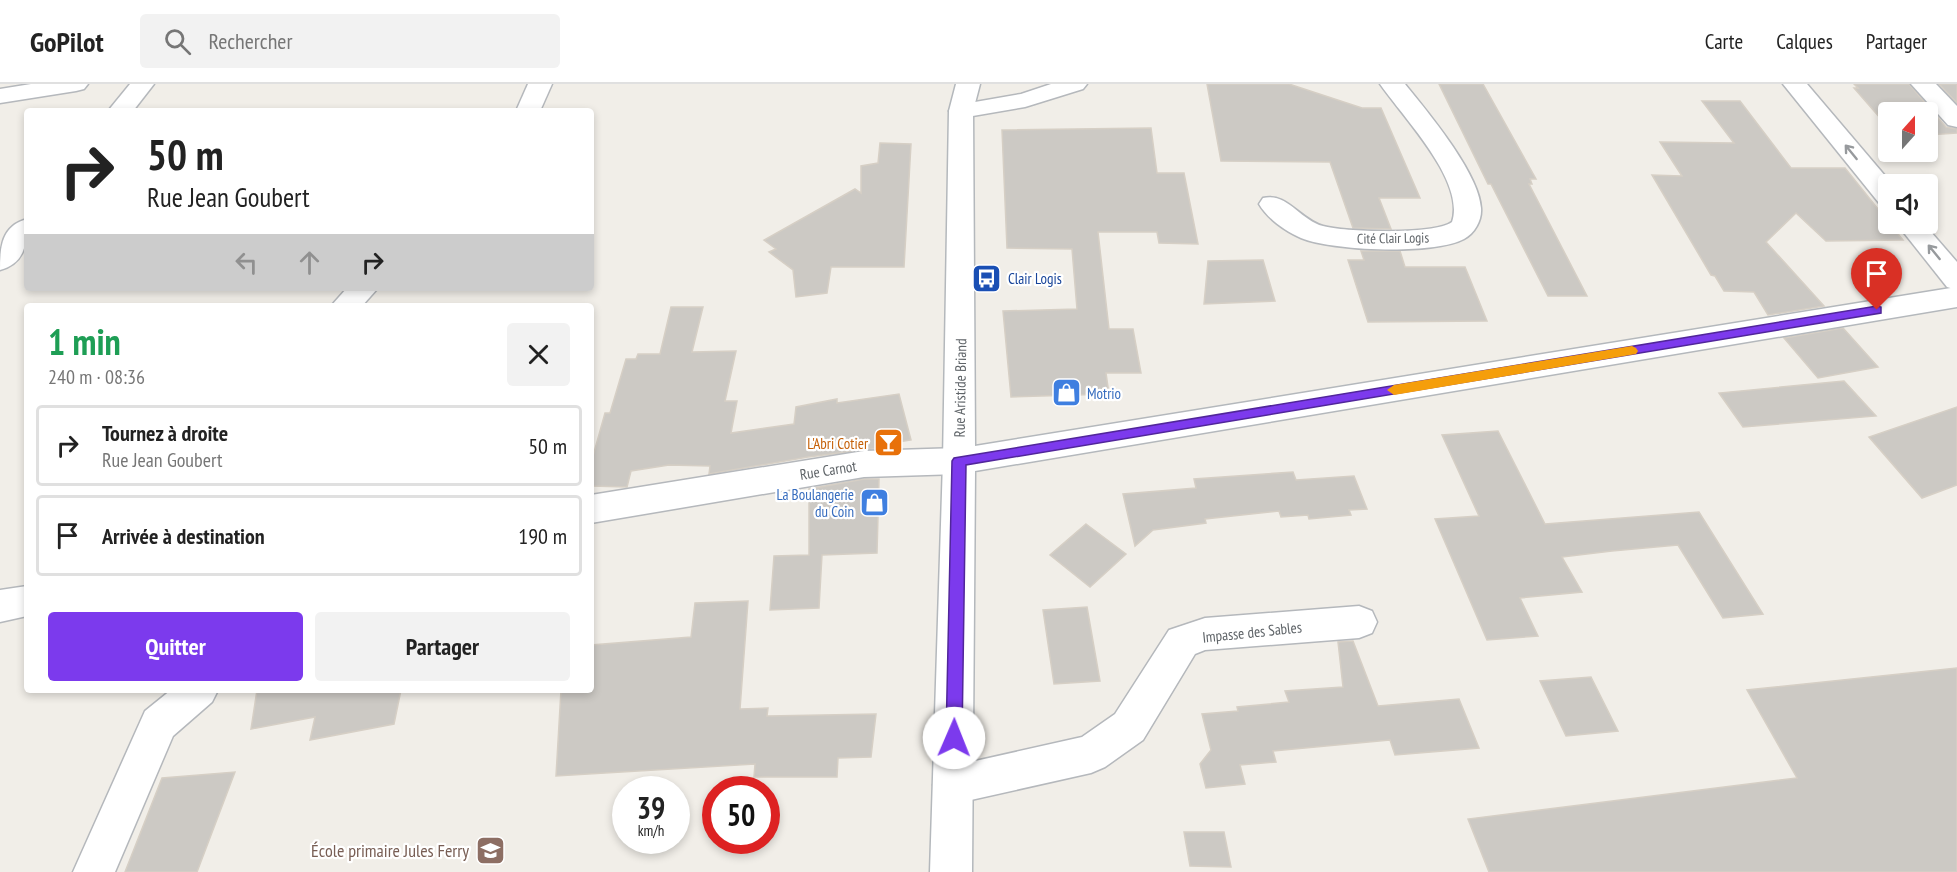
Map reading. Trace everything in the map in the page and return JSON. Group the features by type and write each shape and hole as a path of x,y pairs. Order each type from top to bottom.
{"street":[{"path":"0,96 76,84"},
{"path":"122,108 142,84"},
{"path":"529,108 540,84"},
{"name":"Rue Aristide Briand","path":"951,872 959,461 961,111 968,84"},
{"path":"961,111 1025,100 1075,84"},
{"name":"Cité Clair Logis","path":"1272,204 1287,218 1316,234 1346,239 1437,237 1452,234 1461,228 1467,219 1465,194 1450,163 1409,104 1392,84"},
{"path":"1796,84 1878,185"},
{"path":"1923,84 1957,120"},
{"path":"0,261 24,232"},
{"path":"1918,234 1957,280"},
{"path":"348,303 361,291"},
{"name":"Rue Carnot","path":"594,509 864,464 959,461 1957,297"},
{"path":"0,606 24,602"},
{"name":"Impasse des Sables","path":"953,784 1092,754 1129,727 1182,642 1205,634 1359,622"},
{"path":"94,872 159,724 195,693"}],"building":[{"path":"1207,84 1289,84 1362,108 1381,108 1420,198 1379,198 1391,229 1353,228 1330,162 1221,161"},
{"path":"1439,84 1483,84 1536,179 1530,179 1532,184 1529,184 1587,296 1548,296 1491,184 1488,184"},
{"path":"1854,84 1909,84 1924,102 1878,102 1878,116 1854,88 1858,88"},
{"path":"1939,84 1957,84 1957,103"},
{"path":"1702,101 1740,101 1791,168 1845,168 1878,209 1878,234 1898,234 1903,240 1826,241 1796,213 1766,242 1824,306 1768,315 1754,292 1724,291 1715,276 1711,275 1652,175 1682,176 1660,142 1734,143"},
{"path":"1938,118 1946,127 1957,129 1957,133 1938,134"},
{"path":"1151,128 1157,173 1184,173 1198,244 1159,243 1157,232 1098,232 1109,329 1133,329 1141,373 1106,373 1109,394 1011,397 1003,311 1077,309 1072,249 1007,248 1002,130"},
{"path":"880,143 911,144 904,267 831,267 827,293 796,297 793,270 769,252 776,249 764,240 855,189 861,193 861,166 878,163"},
{"path":"1361,251 1400,251 1405,267 1465,267 1487,321 1368,322 1348,260 1364,260"},
{"path":"1263,260 1275,301 1204,304 1208,261"},
{"path":"671,307 703,307 692,352 736,351 725,401 737,401 731,433 794,424 796,407 837,399 837,403 899,394 911,440 880,445 879,448 808,457 709,474 710,466 669,465 631,471 627,487 594,486 594,452 605,413 610,413 626,359 636,359 638,354 660,354"},
{"path":"1843,328 1878,367 1818,378 1784,338"},
{"path":"1844,381 1876,416 1743,427 1719,393"},
{"path":"1957,407 1957,485 1922,498 1869,437"},
{"path":"1498,431 1545,524 1699,512 1763,614 1723,618 1678,545 1612,551 1562,557 1582,592 1520,598 1538,636 1487,640 1435,519 1479,516 1442,435"},
{"path":"1293,472 1296,480 1354,476 1367,509 1349,510 1351,515 1309,519 1308,515 1281,517 1279,511 1205,519 1206,523 1153,530 1135,546 1123,494 1196,488 1194,479"},
{"path":"864,479 879,479 877,553 822,555 819,608 770,610 774,556 809,555 809,489"},
{"path":"1086,524 1126,554 1090,587 1050,555"},
{"path":"748,601 740,709 768,708 767,716 876,714 871,757 838,758 837,777 754,776 755,764 556,776 561,693 594,693 594,645 691,637 695,603"},
{"path":"1087,607 1100,681 1054,684 1043,610"},
{"path":"1353,641 1378,706 1459,699 1479,748 1395,755 1390,740 1273,751 1276,762 1240,765 1245,784 1206,788 1200,764 1211,750 1202,714 1238,711 1237,707 1289,702 1285,691 1343,687 1338,642"},
{"path":"1957,668 1957,872 1489,872 1468,819 1797,778 1747,690"},
{"path":"1591,677 1618,731 1566,736 1540,681"},
{"path":"257,693 400,693 394,724 310,740 315,717 251,729"},
{"path":"235,772 197,872 125,872 162,778"},
{"path":"1184,832 1224,832 1231,867 1190,866"}],"slow traffic":[{"path":"1394,390 1632,351"}],"place":[{"name":"Clair Logis","path":"987,278"},
{"name":"Motrio","path":"1066,393"},
{"name":"L'Abri Cotier","path":"889,443"},
{"name":"La Boulangerie du Coin","path":"875,503"},
{"name":"École primaire Jules Ferry","path":"490,850"}],"route":[{"path":"954,738 959,461 1877,310"}]}
